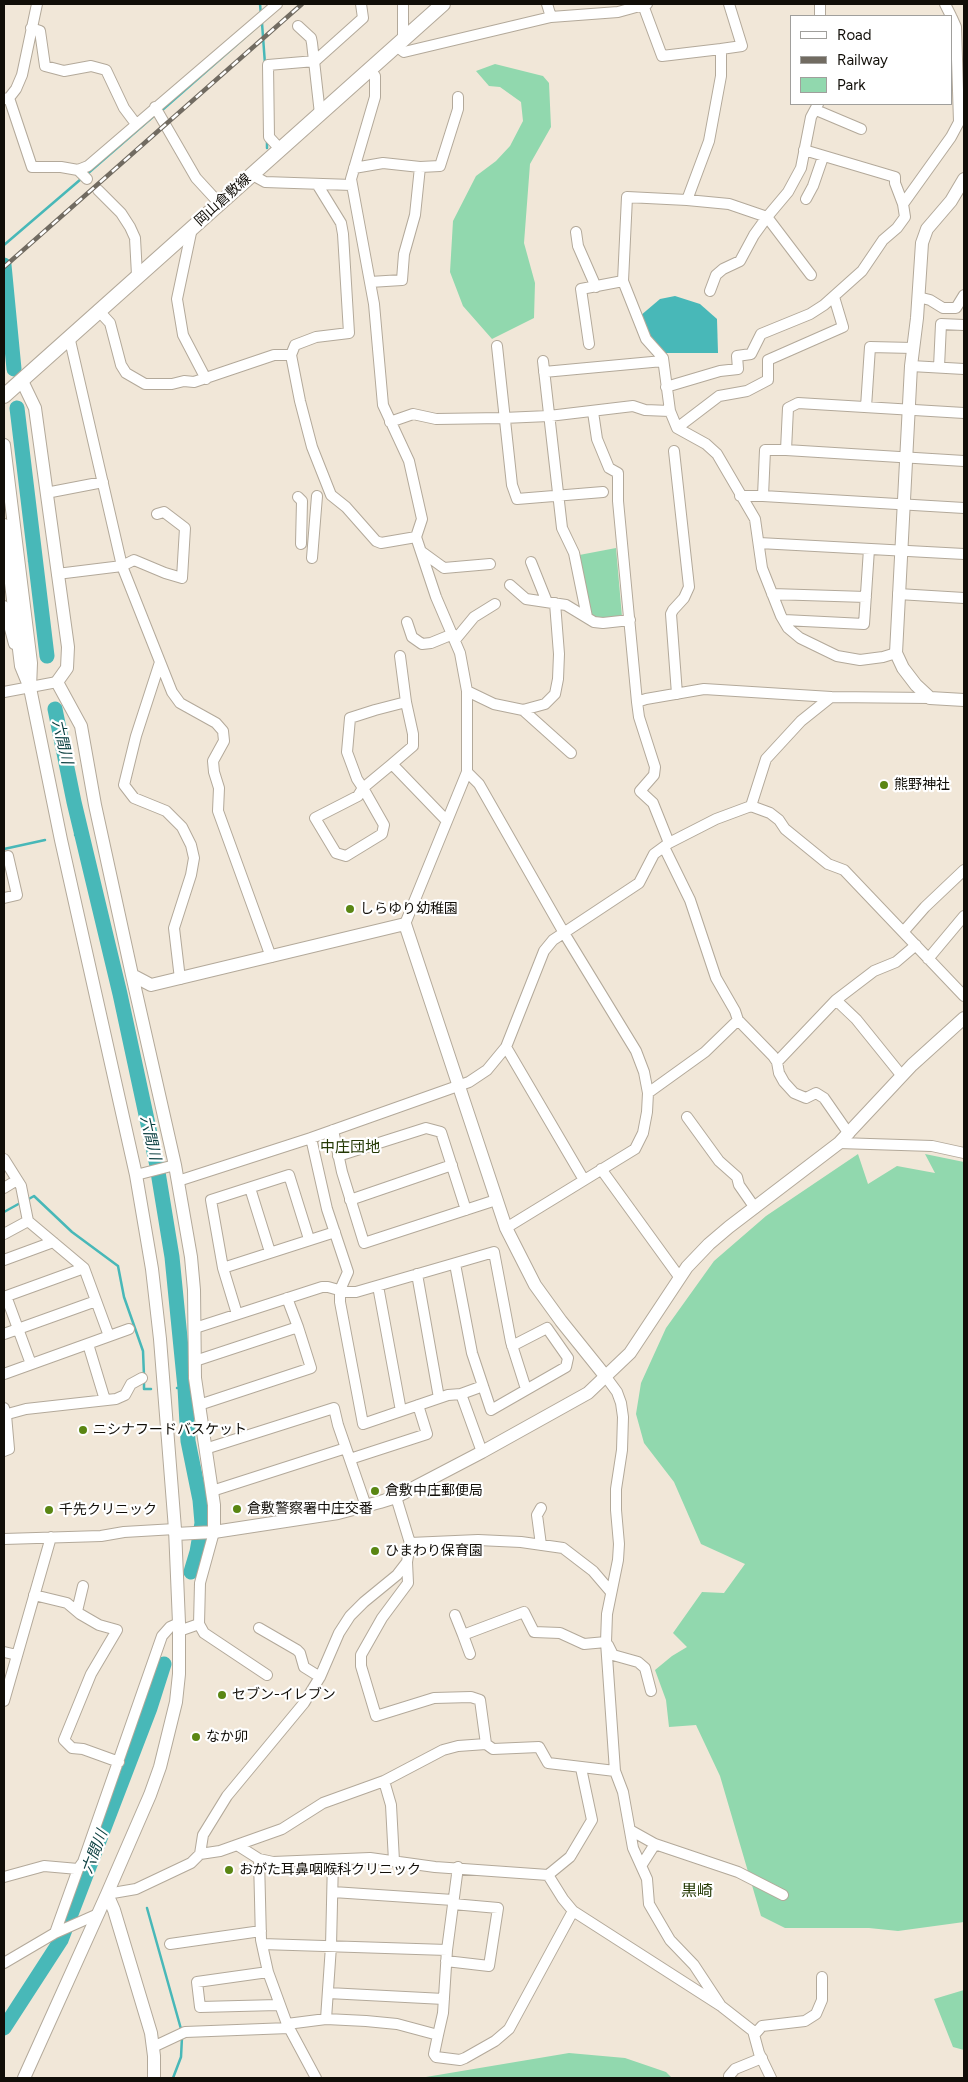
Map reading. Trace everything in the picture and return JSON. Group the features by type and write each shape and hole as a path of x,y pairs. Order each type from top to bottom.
{"main road":[{"name":"岡山倉敷線","path":"4,396 98,310 443,4"}],"street":[{"path":"37,4 22,74 16,89 6,99 32,167 61,167 84,175 88,166 136,124 158,111 277,4"},
{"path":"262,17 264,4"},
{"path":"280,149 268,137 268,66 315,61 363,18 361,4"},
{"path":"403,4 399,43 404,52 551,17 618,12 645,4 662,56 742,46 729,4"},
{"path":"547,4 551,17"},
{"path":"903,204 951,137 959,122 955,83 956,27 953,21"},
{"path":"298,26 310,38 315,61 320,114"},
{"path":"31,28 40,31 45,66 64,71 91,66 106,70 124,108 136,124"},
{"path":"687,200 709,140 721,76 721,49"},
{"path":"370,70 374,76 375,97 352,173 352,185 374,304 380,389 383,405 409,461 422,519 416,537 436,596 454,637 467,691 466,772 405,924 506,1228 535,1285 617,1392 621,1403 623,1417 622,1450 616,1489 616,1510 620,1544 611,1592 606,1642 615,1771 623,1792 633,1848 647,1879 649,1904 670,1940 694,1965 721,2006"},
{"path":"354,168 383,163 420,167 440,166 458,109 458,97"},
{"path":"710,290 716,275 723,269 740,261 754,235 788,192 801,168 811,117 817,107 861,129"},
{"path":"158,111 196,178 219,203"},
{"path":"666,387 720,371 738,369 737,356 752,354 761,334 810,314 834,297 862,271 883,240 897,228 905,217 895,177 804,150"},
{"path":"806,199 813,186 823,156"},
{"path":"370,282 402,280 404,254 415,215 420,167"},
{"path":"252,173 265,182 352,185"},
{"path":"930,698 916,685 903,668 896,653 911,366 924,233 951,202 964,179"},
{"path":"317,184 341,222 349,333 316,336 295,345 291,355 312,447 331,495 346,507 376,541 381,543 416,537"},
{"path":"98,190 130,226 135,238 138,275"},
{"path":"811,275 767,217 729,204 627,197 622,281 646,340 663,358 670,411 677,428 706,444 717,454 755,519 762,568 784,620 800,638 837,656 860,660 884,657 896,653"},
{"path":"192,228 178,299 184,335 206,379"},
{"path":"576,232 578,246 596,287"},
{"path":"588,344 581,289 622,281"},
{"path":"918,298 930,300 943,308 956,308 964,295"},
{"path":"677,428 719,396 747,391 768,380 768,360 843,327 834,297"},
{"path":"98,310 110,323 121,365 126,373 145,384 206,379 274,355 291,355"},
{"path":"939,368 941,324 964,325"},
{"path":"69,336 122,566 172,692 180,703 216,723 223,731 224,741 213,760 214,772 219,788 218,810 271,957"},
{"path":"497,346 512,485 517,499 603,492"},
{"path":"866,407 870,347 913,348"},
{"path":"586,617 574,553 562,528 544,366 663,361"},
{"path":"911,366 964,369"},
{"path":"4,692 57,682 67,668 68,660 35,408 22,381"},
{"path":"786,450 788,408 798,403 964,413"},
{"path":"390,422 413,414 436,418 504,418 593,412 633,406 645,410 670,411"},
{"path":"593,412 596,439 609,468 618,473 618,501 637,702 639,717 655,767 654,775 640,791 652,803 690,900 716,978 735,1011 738,1020 777,1062 779,1073 794,1093 806,1098 816,1093 824,1098 849,1134"},
{"path":"4,445 30,663 30,688"},
{"path":"763,496 765,450 964,461"},
{"path":"674,451 689,587 684,598 671,614 677,694"},
{"path":"46,493 103,482"},
{"path":"301,544 302,501 296,497 331,495"},
{"path":"312,558 318,496"},
{"path":"740,496 964,508"},
{"path":"57,574 122,566 134,560 182,578 186,528 164,512 157,514"},
{"path":"4,525 21,666"},
{"path":"758,543 964,554"},
{"path":"784,620 864,624 869,549"},
{"path":"422,552 444,568 490,564"},
{"path":"467,691 494,704 523,710 545,704 555,694 559,654 551,602 531,562"},
{"path":"510,585 526,599 566,605 594,622 630,620"},
{"path":"772,594 866,597"},
{"path":"898,594 964,598"},
{"path":"407,622 412,637 422,644 431,643 454,637 474,618 495,604"},
{"path":"4,606 21,666 30,688 61,840 136,1175 152,1269 160,1339 175,1531 179,1627 179,1674 170,1732 150,1796 24,2078"},
{"path":"400,656 406,702 413,734 413,746 363,788 358,796 315,818 336,853 346,856 382,834 384,825 363,788 350,765 347,752 350,718 406,702"},
{"path":"160,662 136,736 124,785 134,798 166,810 182,826 191,845 194,858 191,875 174,928 180,979"},
{"path":"57,682 81,726 95,805 132,974 170,1166 178,1181 192,1265 195,1361 199,1405 214,1506 211,1532 200,1583 199,1624 204,1633 268,1675"},
{"path":"637,702 704,689 831,697 964,700"},
{"path":"751,806 766,759 801,721 831,697"},
{"path":"523,710 571,753"},
{"path":"392,764 446,820"},
{"path":"466,772 479,784 564,933 636,1051 644,1072 648,1093 643,1133 635,1149 506,1228"},
{"path":"178,1181 311,1138 469,1082 487,1070 506,1047 544,951 553,940 639,883 654,854 667,845 716,819 751,806 770,813 779,820 785,829 828,864 844,870 964,996"},
{"path":"4,857 8,856 17,895 4,898"},
{"path":"904,931 925,907 964,870"},
{"path":"928,959 964,916"},
{"path":"132,974 151,985 405,924"},
{"path":"777,1062 836,1000 874,972 896,962 916,946"},
{"path":"139,1010 151,985"},
{"path":"836,1000 856,1019 902,1076"},
{"path":"4,1539 101,1536 124,1532 211,1532 338,1512 366,1506 396,1496 482,1452 588,1393 606,1377 630,1354 680,1278 709,1244 728,1227 839,1143 945,1033 964,1018"},
{"path":"648,1093 704,1052 738,1020"},
{"path":"506,1047 584,1180"},
{"path":"687,1117 719,1161 737,1177 739,1185 754,1208"},
{"path":"338,1156 426,1128 441,1132 466,1210"},
{"path":"333,1130 350,1200 364,1243 496,1200"},
{"path":"311,1138 327,1209 348,1272 340,1290 340,1302 363,1424 448,1395 461,1394 483,1386"},
{"path":"839,1143 932,1146 964,1153"},
{"path":"4,1159 21,1186 28,1221 84,1268 109,1336"},
{"path":"350,1200 452,1165"},
{"path":"136,1175 170,1166"},
{"path":"601,1169 680,1278"},
{"path":"237,1314 223,1268 211,1200 289,1175 309,1239"},
{"path":"4,1188 17,1180"},
{"path":"250,1188 270,1252"},
{"path":"4,1234 28,1221"},
{"path":"223,1268 335,1232"},
{"path":"4,1260 54,1242"},
{"path":"195,1328 322,1287 356,1292 494,1252 512,1346 526,1389"},
{"path":"455,1264 472,1353 491,1410 566,1367 568,1358 546,1328 512,1346"},
{"path":"31,1364 19,1328 5,1296 84,1268"},
{"path":"417,1274 439,1398"},
{"path":"378,1286 401,1411"},
{"path":"199,1405 311,1368 287,1298"},
{"path":"4,1334 96,1301"},
{"path":"195,1361 298,1327"},
{"path":"4,1374 129,1329"},
{"path":"88,1344 105,1400"},
{"path":"4,1451 9,1449 5,1413 116,1399 125,1395 131,1384 142,1378"},
{"path":"461,1394 482,1452"},
{"path":"350,1458 427,1434 418,1405"},
{"path":"205,1449 334,1408 366,1506"},
{"path":"212,1491 346,1448"},
{"path":"396,1496 410,1543 407,1562 408,1583 382,1618 361,1655 361,1666 376,1716 434,1698 471,1697 480,1700 486,1744"},
{"path":"540,1545 536,1515 541,1508"},
{"path":"4,1702 51,1537"},
{"path":"410,1543 478,1540 563,1548 593,1571 611,1592"},
{"path":"107,1894 136,1889 191,1863 200,1854 203,1835 227,1796 304,1703 320,1677 339,1633 350,1616 397,1575 407,1562"},
{"path":"77,1611 83,1586"},
{"path":"34,1595 67,1603 99,1625 117,1630 91,1674 64,1740 72,1748 83,1749 118,1762"},
{"path":"463,1635 524,1612 534,1632 560,1633 584,1644 606,1642"},
{"path":"456,1616 470,1654"},
{"path":"57,1932 162,1636 170,1627 199,1624"},
{"path":"259,1628 297,1650 300,1653 304,1667 320,1677"},
{"path":"606,1642 612,1655 638,1662 645,1668 651,1691"},
{"path":"4,1652 17,1655"},
{"path":"200,1854 220,1851 282,1829 323,1803 384,1781 443,1750 458,1746 486,1744 493,1749 538,1747 548,1763 615,1771"},
{"path":"237,1845 259,1859 273,1862 370,1858 548,1875 570,1857 592,1820 581,1768"},
{"path":"384,1781 391,1805 394,1861"},
{"path":"630,1830 656,1844 738,1872 783,1895"},
{"path":"641,1866 656,1844"},
{"path":"259,1859 262,1944 268,1972 278,2004 316,2078"},
{"path":"326,2019 334,1860"},
{"path":"4,1877 14,1876 37,1867 59,1866 78,1869"},
{"path":"458,1867 447,1950 444,1999 434,2054 436,2057 460,2060 495,2041 509,2029 573,1911"},
{"path":"548,1875 573,1911 721,2006 755,2034 762,2058 771,2078"},
{"path":"333,1892 453,1902 498,1908 489,1966 446,1961"},
{"path":"107,1894 114,1910 151,2033 154,2078"},
{"path":"4,1963 57,1932 98,1914"},
{"path":"170,1944 261,1931"},
{"path":"262,1944 447,1950"},
{"path":"268,1972 197,1982 200,2007 278,2004"},
{"path":"755,2034 762,2026 805,2021 816,2014 822,2000 822,1977"},
{"path":"328,1993 444,1999"},
{"path":"153,2046 185,2032 288,2026 326,2019 366,2020 397,2024 438,2035"},
{"path":"729,2078 728,2076 735,2070 762,2058"}],"green space":[{"path":"495,64 543,76 549,83 551,127 530,164 524,243 535,283 534,318 492,339 463,306 450,272 453,221 476,176 496,161 510,146 523,121 521,102 500,87 489,86 476,71"},
{"path":"616,548 622,617 603,622 587,616 574,556"},
{"path":"858,1154 868,1184 897,1166 935,1173 925,1154 964,1162 964,1922 898,1931 869,1928 785,1928 761,1916 720,1776 696,1725 669,1727 666,1700 655,1670 687,1647 673,1633 702,1592 724,1593 745,1564 701,1544 674,1482 644,1443 636,1414 641,1383 666,1328 714,1261 766,1216"},
{"path":"964,1990 964,2050 953,2047 934,1999"},
{"path":"569,2053 625,2058 666,2072 672,2078 420,2078"}],"water":[{"path":"675,296 700,304 717,319 718,353 663,353 648,334 640,316 660,299"}],"waterway":[{"path":"260,4 261,15"},
{"path":"262,23 265,64"},
{"path":"160,112 259,25"},
{"path":"86,175 155,115"},
{"path":"267,140 267,148"},
{"path":"4,245 81,179"},
{"name":"六間川","path":"4,265 14,369"},
{"name":"六間川","path":"17,408 47,656"},
{"name":"六間川","path":"29,561 36,560"},
{"name":"六間川","path":"55,709 74,802 120,994 157,1166 172,1257 185,1388 188,1441 200,1500 202,1523 191,1572"},
{"name":"六間川","path":"75,835 82,833"},
{"path":"4,849 45,840"},
{"path":"27,1200 34,1196 72,1232 118,1266 124,1297 143,1351 144,1376"},
{"path":"4,1212 22,1202"},
{"path":"144,1382 144,1389 151,1389"},
{"name":"六間川","path":"177,1388 185,1388"},
{"name":"六間川","path":"4,2028 61,1940 150,1708 164,1664"},
{"path":"147,1908 181,2029"},
{"path":"173,2078 181,2057 182,2037"}],"railway":[{"path":"4,267 302,4"}],"place":[{"name":"熊野神社","path":"884,785"},
{"name":"しらゆり幼稚園","path":"350,909"},
{"name":"ニシナフードバスケット","path":"83,1430"},
{"name":"倉敷中庄郵便局","path":"375,1491"},
{"name":"倉敷警察署中庄交番","path":"237,1509"},
{"name":"千先クリニック","path":"49,1510"},
{"name":"ひまわり保育園","path":"375,1551"},
{"name":"セブン-イレブン","path":"222,1695"},
{"name":"なか卯","path":"196,1737"},
{"name":"おがた耳鼻咽喉科クリニック","path":"229,1870"}],"district":[{"name":"中庄団地","path":"350,1148"},
{"name":"黒崎","path":"697,1891"}]}
